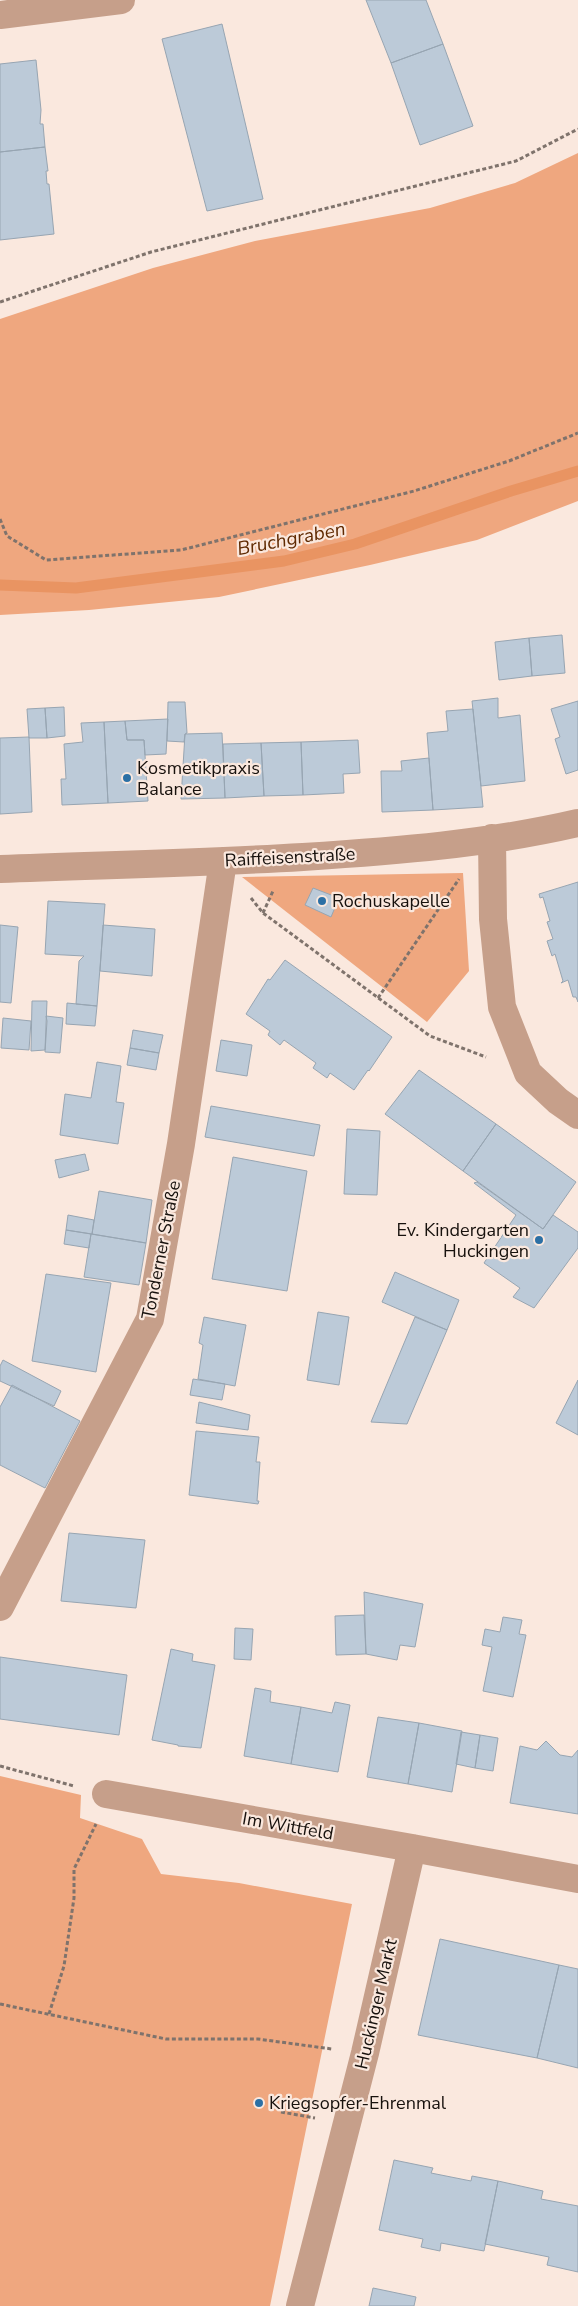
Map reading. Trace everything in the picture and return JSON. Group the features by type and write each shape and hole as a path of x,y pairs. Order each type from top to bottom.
{"street":[{"path":"0,15 121,0"},
{"name":"Raiffeisenstraße","path":"0,869 223,861 388,852 492,838 578,823"},
{"path":"492,838 493,920 502,1007 528,1073 558,1101 578,1115"},
{"name":"Tonderner Straße","path":"0,1607 150,1320 181,1144 223,861"},
{"name":"Im Wittfeld","path":"106,1794 412,1848 578,1880"},
{"name":"Huckinger Markt","path":"300,2306 365,2053 412,1848"}],"path":[{"path":"0,302 151,252 516,161 578,129"},
{"path":"0,518 7,536 46,560 181,550 414,491 509,461 578,433"},
{"path":"378,998 463,873 492,838"},
{"path":"223,861 263,913 430,1036 528,1073"},
{"path":"0,1766 106,1794 92,1834 74,1869 74,1898 64,1966 49,2014"},
{"path":"0,2004 166,2039 258,2039 365,2053"}],"shaded area":[{"path":"578,153 578,501 477,540 219,597 89,610 0,615 0,319 153,268 255,241 430,208 515,183"},
{"path":"463,873 469,971 427,1022 242,877"},
{"path":"0,1776 81,1795 80,1818 142,1839 161,1874 239,1883 352,1904 270,2306 0,2306"}],"building":[{"path":"366,0 426,0 443,44 391,63"},
{"path":"222,24 263,199 207,211 162,39"},
{"path":"443,44 473,126 420,145 391,63"},
{"path":"36,60 41,110 40,124 43,124 45,147 0,152 0,64"},
{"path":"45,147 48,171 46,171 47,184 49,184 54,234 0,240 0,152"},
{"path":"562,635 565,673 532,676 529,638"},
{"path":"529,638 532,676 499,680 495,642"},
{"path":"498,698 498,718 520,715 525,781 481,786 472,701"},
{"path":"578,701 578,770 566,774 555,739 560,737 551,709"},
{"path":"168,702 185,702 187,733 185,734 184,742 167,741"},
{"path":"64,707 65,736 47,738 45,708"},
{"path":"45,708 47,738 29,738 27,709"},
{"path":"473,709 483,807 433,810 427,733 448,731 446,711"},
{"path":"168,719 166,754 145,755 144,740 127,740 125,721"},
{"name":"Kosmetikpraxis Balance","path":"125,721 127,740 144,740 148,801 108,803 104,722"},
{"path":"104,722 108,803 62,805 61,779 66,779 64,744 83,742 81,723"},
{"path":"222,733 225,798 181,799 185,734"},
{"path":"29,737 32,812 0,814 0,738"},
{"path":"358,740 360,773 343,774 344,793 303,795 301,742"},
{"path":"301,742 303,795 264,796 261,743"},
{"path":"261,743 264,796 225,798 223,744"},
{"path":"429,758 433,810 382,812 381,771 402,771 401,761"},
{"path":"578,882 578,1002 576,997 573,997 568,980 561,983 563,981 555,954 552,956 547,941 553,939 547,922 550,921 543,897 540,898 539,894"},
{"name":"Rochuskapelle","path":"313,888 339,898 331,917 305,905"},
{"path":"48,901 105,904 97,1006 76,1004 79,961 84,956 45,954"},
{"path":"0,925 18,927 11,1003 0,1002"},
{"path":"103,925 155,929 152,976 100,971"},
{"path":"285,960 392,1037 354,1090 330,1073 327,1078 313,1068 316,1063 284,1040 280,1045 268,1035 270,1031 246,1014 268,979 270,980"},
{"path":"32,1001 47,1001 45,1050 31,1051"},
{"path":"67,1003 97,1006 95,1026 66,1024"},
{"path":"46,1016 63,1018 60,1053 45,1052"},
{"path":"3,1018 31,1021 29,1050 1,1048"},
{"path":"133,1030 163,1035 159,1053 130,1048"},
{"path":"221,1040 252,1045 247,1076 216,1071"},
{"path":"130,1048 159,1053 156,1070 127,1065"},
{"path":"97,1062 121,1066 116,1102 124,1103 118,1144 60,1135 65,1094 91,1098"},
{"path":"419,1070 496,1124 463,1171 385,1114"},
{"path":"211,1106 320,1125 314,1156 205,1137"},
{"path":"496,1124 576,1182 543,1229 463,1171"},
{"path":"347,1129 380,1131 377,1195 344,1194"},
{"path":"85,1154 89,1170 59,1178 55,1160"},
{"path":"233,1157 307,1171 287,1291 212,1279"},
{"name":"Ev. Kindergarten Huckingen","path":"477,1182 543,1229 553,1215 578,1232 578,1248 534,1308 513,1297 520,1288 484,1263 516,1215 474,1183"},
{"path":"99,1191 152,1200 146,1243 92,1234"},
{"path":"68,1215 94,1220 92,1234 66,1230"},
{"path":"66,1230 91,1234 89,1248 64,1244"},
{"path":"91,1234 146,1243 139,1285 84,1277"},
{"path":"395,1272 459,1300 447,1330 382,1302"},
{"path":"46,1274 111,1283 96,1372 32,1361"},
{"path":"318,1312 349,1317 339,1385 307,1380"},
{"path":"204,1317 246,1325 235,1386 198,1379 203,1345 199,1343"},
{"path":"415,1317 447,1330 407,1424 371,1422"},
{"path":"3,1360 61,1391 54,1406 0,1381 0,1366"},
{"path":"193,1379 225,1384 222,1400 190,1395"},
{"path":"578,1380 578,1435 556,1423"},
{"path":"12,1385 80,1421 45,1488 0,1465 0,1407"},
{"path":"199,1402 250,1415 248,1430 196,1423"},
{"path":"196,1431 259,1437 256,1462 260,1462 258,1504 189,1495"},
{"path":"69,1533 145,1540 136,1608 61,1601"},
{"path":"364,1592 423,1604 415,1647 400,1645 397,1660 366,1654"},
{"path":"364,1615 366,1654 336,1655 335,1616"},
{"path":"503,1617 522,1620 519,1634 526,1635 513,1697 483,1691 492,1647 482,1645 485,1629 500,1632"},
{"path":"235,1628 253,1629 251,1660 234,1659"},
{"path":"171,1649 193,1654 192,1661 215,1665 201,1748 178,1746 152,1740"},
{"path":"0,1657 127,1675 119,1735 0,1719"},
{"path":"255,1688 271,1691 270,1702 301,1707 291,1764 244,1756"},
{"path":"335,1702 350,1705 338,1772 291,1764 301,1707 332,1713"},
{"path":"378,1717 419,1723 408,1784 367,1777"},
{"path":"419,1723 462,1731 452,1792 408,1784"},
{"path":"461,1732 480,1735 475,1768 456,1764"},
{"path":"480,1735 498,1738 493,1771 475,1768"},
{"path":"546,1741 560,1755 572,1757 578,1750 578,1814 510,1803 520,1746 537,1750"},
{"path":"440,1939 559,1965 537,2058 418,2035"},
{"path":"559,1965 578,1969 578,2068 537,2058"},
{"path":"394,2160 433,2168 431,2173 471,2181 472,2176 498,2181 484,2251 441,2243 440,2251 421,2247 423,2239 379,2230"},
{"path":"498,2181 543,2191 541,2199 578,2206 578,2272 547,2265 549,2257 485,2244"},
{"path":"373,2288 416,2297 414,2306 369,2306"}],"waterway":[{"name":"Bruchgraben","path":"0,585 76,588 284,561 355,544 511,491 578,471"}],"place":[{"name":"Kosmetikpraxis Balance","path":"127,778"},
{"name":"Rochuskapelle","path":"322,901"},
{"name":"Ev. Kindergarten Huckingen","path":"539,1240"},
{"name":"Kriegsopfer-Ehrenmal","path":"259,2103"}]}
